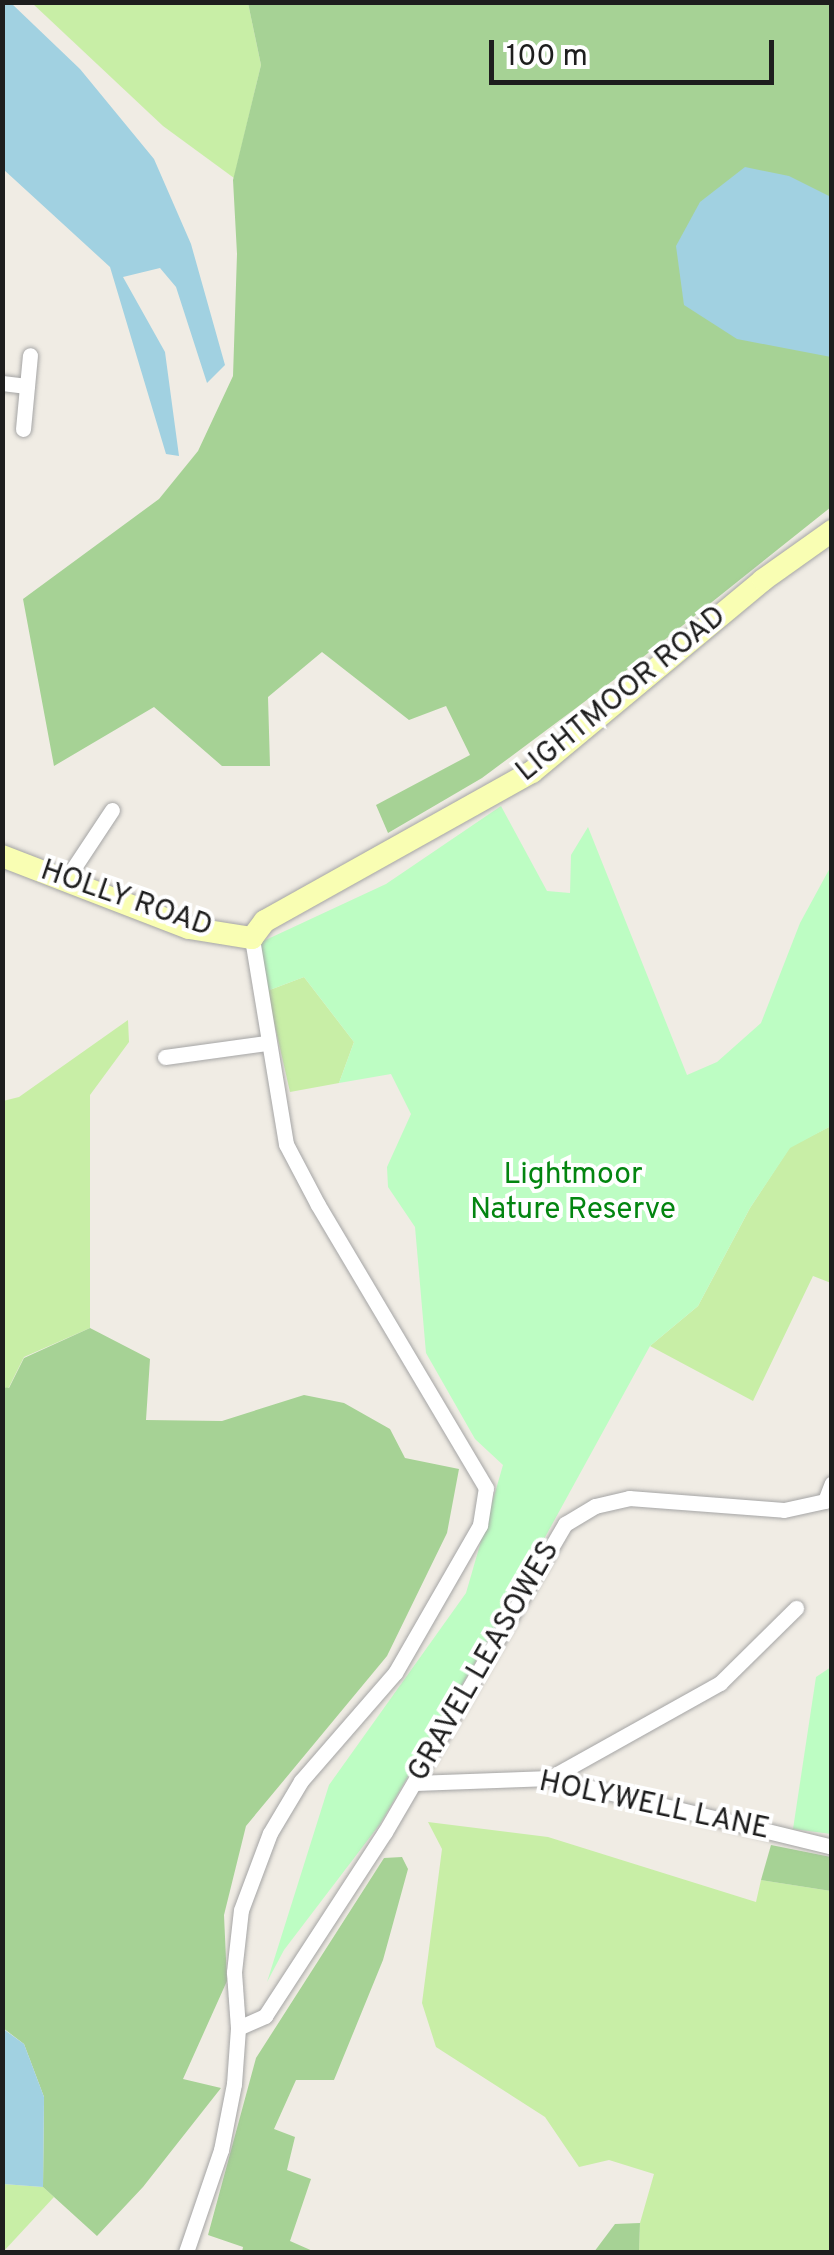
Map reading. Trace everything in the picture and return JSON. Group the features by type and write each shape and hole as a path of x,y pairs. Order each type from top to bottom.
{"street":[{"path":"23,429 30,355"},
{"path":"2,383 27,386"},
{"name":"LIGHTMOOR ROAD","path":"252,938 265,921 390,856 532,772 763,580 832,531"},
{"path":"65,880 112,810"},
{"name":"HOLLY ROAD","path":"2,856 188,928 252,938"},
{"path":"186,2252 221,2150 234,2084 238,2028 234,1972 242,1910 270,1834 301,1781 395,1674 480,1525 486,1488 286,1144 266,1042 252,938"},
{"path":"165,1057 266,1042"},
{"name":"GRAVEL LEASOWES","path":"238,2028 265,2016 414,1783 565,1524 596,1506 628,1498 784,1510 825,1501 832,1482"},
{"path":"550,1778 720,1683 796,1608"},
{"name":"HOLYWELL LANE","path":"414,1783 550,1778 832,1848"}],"green space":[{"path":"32,3 248,3 261,65 234,178 163,126"},
{"path":"248,3 831,3 831,507 623,673 482,778 388,833 376,805 470,755 446,706 409,720 322,652 268,697 270,766 222,766 154,707 54,766 23,599 159,499 198,451 233,376 237,254 233,180 261,65"},
{"name":"Lightmoor Nature Reserve","path":"501,806 547,891 570,893 571,855 588,827 687,1075 717,1062 761,1023 800,923 831,866 831,1126 790,1148 750,1208 698,1306 650,1346 493,1632 380,1824 284,1950 267,1982 329,1785 466,1593 503,1465 475,1439 426,1353 415,1227 388,1187 387,1167 411,1114 391,1074 339,1083 354,1042 304,977 267,991 257,944 386,884"},
{"path":"304,977 354,1042 339,1083 290,1092 267,991"},
{"path":"128,1020 129,1042 90,1095 90,1328 24,1357 8,1389 3,1386 3,1101 19,1097"},
{"path":"831,1126 831,1283 813,1276 753,1401 650,1346 698,1306 750,1208 790,1147"},
{"path":"90,1328 150,1359 146,1420 222,1421 304,1395 344,1403 390,1429 405,1458 459,1469 447,1533 387,1656 246,1826 224,1915 227,1981 183,2079 221,2088 143,2187 97,2236 43,2187 44,2097 24,2044 3,2028 2,1387 9,1388 24,1358"},
{"path":"831,1667 831,1834 793,1829 816,1677"},
{"path":"428,1822 548,1837 756,1902 761,1880 831,1891 831,2252 639,2252 640,2223 654,2174 609,2160 579,2167 545,2117 436,2047 422,2003 442,1849"},
{"path":"771,1845 831,1857 831,1891 761,1880"},
{"path":"402,1857 408,1869 383,1960 334,2080 296,2080 274,2129 295,2137 287,2170 311,2179 290,2241 315,2252 242,2252 243,2247 208,2235 256,2058 384,1858"},
{"path":"3,2184 43,2187 54,2197 3,2252"},
{"path":"640,2223 639,2252 594,2252 615,2224"}],"water":[{"path":"2,3 11,3 80,69 154,159 191,244 225,365 207,383 176,287 160,268 123,277 165,352 179,456 166,454 110,267 3,169"},
{"path":"745,167 789,176 831,197 831,357 737,339 684,305 676,246 700,202"},
{"path":"2,2028 24,2044 44,2097 43,2187 3,2184"}]}
